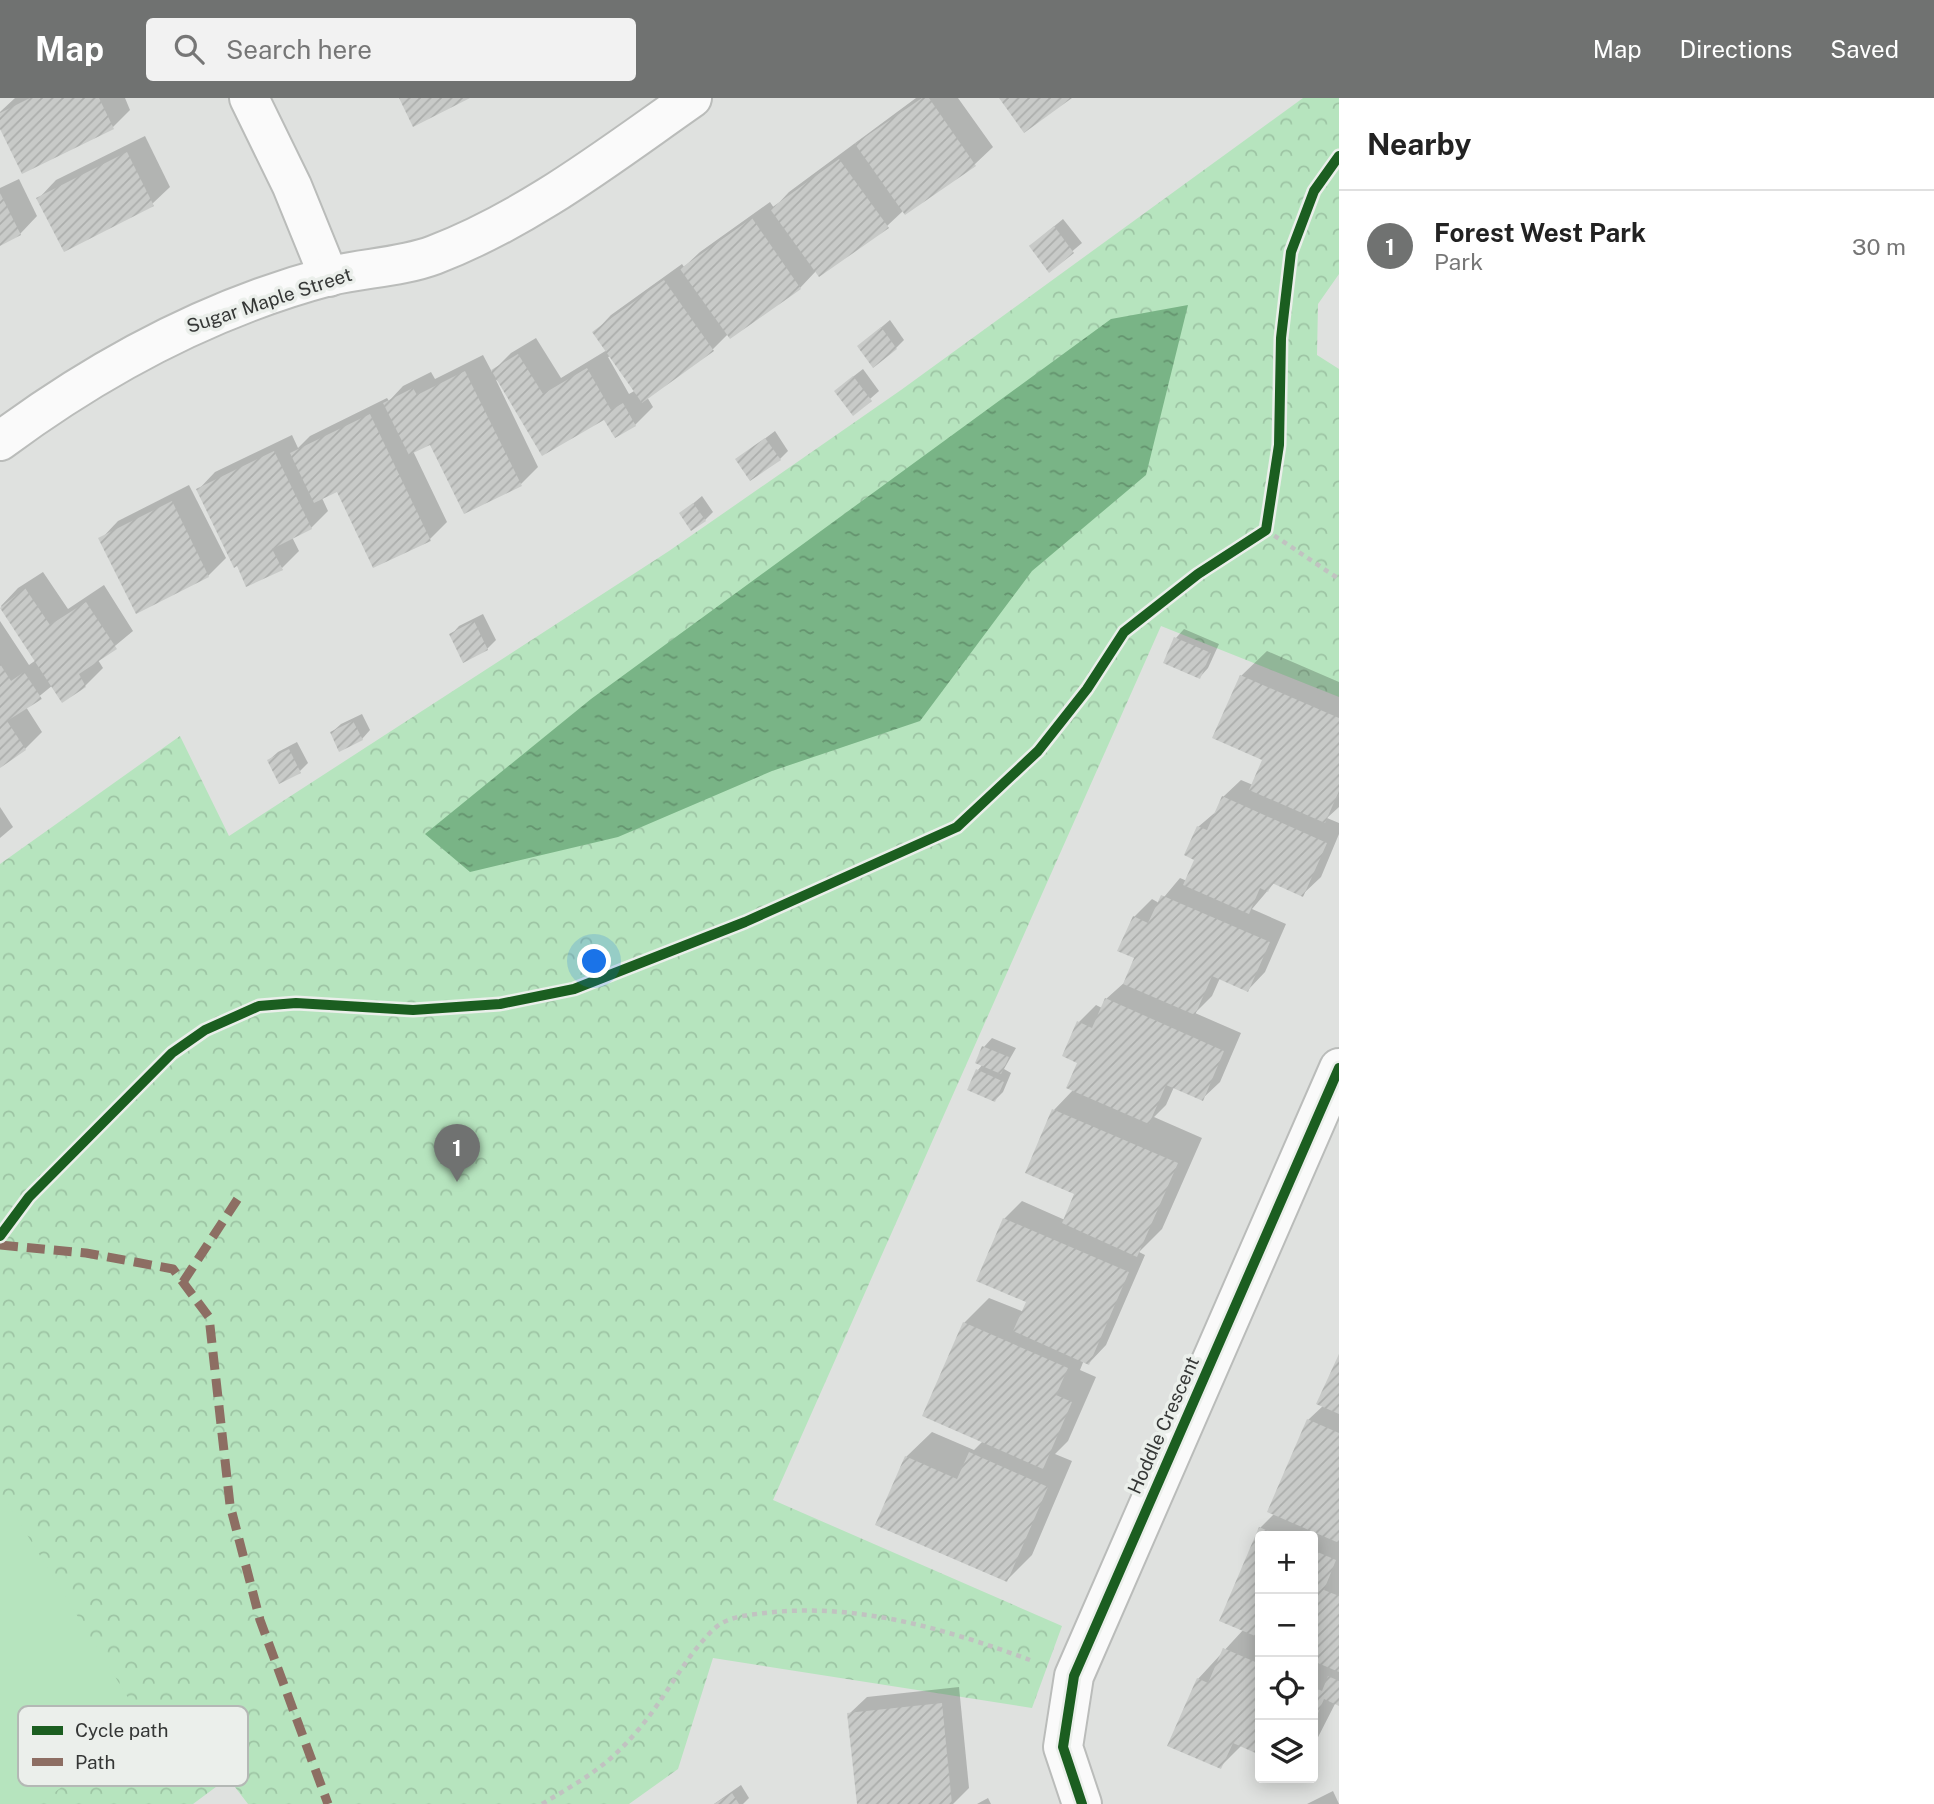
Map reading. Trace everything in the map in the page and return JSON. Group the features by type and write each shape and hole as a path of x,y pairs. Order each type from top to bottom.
{"street":[{"path":"249,98 292,186 329,277"},
{"name":"Sugar Maple Street","path":"0,441 137,351 190,324 329,277 432,255 541,204 692,98"},
{"name":"Hoddle Crescent","path":"1083,1804 1063,1747 1074,1676 1339,1068"}],"path":[{"path":"1266,530 1339,579"},
{"path":"541,1804 602,1769 639,1730 701,1644 717,1626 738,1616 805,1608 851,1611 981,1642 1031,1660"}],"green space":[{"path":"1303,98 1339,98 1339,274 1318,304 1317,355 1339,369 1339,697 1161,626 773,1500 1062,1626 1032,1708 713,1658 678,1769 629,1804 248,1804 234,1786 248,1786 248,1706 18,1706 18,1786 217,1786 193,1804 0,1804 0,864 180,736 229,836 669,551 901,390"},
{"path":"0,1491 133,1706 18,1706 18,1786 63,1786 39,1804 0,1804"}],"water":[{"path":"1188,305 1146,475 1032,571 920,721 772,771 618,837 470,872 425,834 591,699 1111,319"}],"building":[{"path":"30,98 99,98 114,129 22,174 0,129 0,113"},
{"path":"399,98 470,98 413,127"},
{"path":"922,98 929,98 976,166 905,215 855,144"},
{"path":"999,98 1072,98 1024,133"},
{"path":"127,152 154,206 64,252 36,198"},
{"path":"839,159 889,228 819,277 770,209"},
{"path":"0,193 21,235 0,246"},
{"path":"752,218 801,289 730,339 680,269"},
{"path":"1054,226 1074,253 1049,273 1029,246"},
{"path":"664,280 714,351 642,403 592,332"},
{"path":"881,327 897,349 873,368 857,346"},
{"path":"518,354 543,394 587,368 611,410 623,403 636,426 615,438 604,420 542,456 491,370"},
{"path":"465,371 522,486 464,514 430,445 409,455 383,403 413,388 417,395"},
{"path":"853,376 872,401 853,416 834,391"},
{"path":"370,414 431,541 373,568 337,492 314,503 290,453"},
{"path":"765,438 781,460 750,481 735,459"},
{"path":"274,451 312,529 272,549 283,570 246,587 196,489"},
{"path":"172,501 209,577 136,614 98,538"},
{"path":"693,503 706,521 691,531 679,513"},
{"path":"25,588 50,625 86,602 117,649 79,674 86,687 62,703 0,608"},
{"path":"474,621 488,650 463,663 449,634"},
{"path":"1174,637 1211,653 1200,679 1163,663"},
{"path":"0,664 11,681 24,672 42,699 7,721 26,750 0,768"},
{"path":"1240,675 1339,718 1339,791 1325,823 1249,790 1262,760 1212,738"},
{"path":"353,721 363,740 339,752 330,732"},
{"path":"289,749 301,773 279,784 267,760"},
{"path":"1222,796 1327,843 1303,897 1272,883 1268,892 1260,888 1249,914 1183,885 1194,860 1184,855 1197,826 1207,830"},
{"path":"1161,895 1270,942 1248,992 1212,976 1195,1015 1123,984 1134,958 1117,951 1133,916 1148,923"},
{"path":"1105,998 1224,1051 1203,1101 1166,1085 1149,1124 1066,1088 1077,1063 1062,1056 1077,1021 1092,1028"},
{"path":"982,1046 1009,1057 1001,1074 975,1063"},
{"path":"976,1069 1004,1082 995,1102 967,1090"},
{"path":"1052,1109 1178,1163 1137,1257 1062,1223 1074,1194 1025,1173"},
{"path":"1003,1218 1129,1272 1089,1365 1013,1331 1026,1302 976,1281"},
{"path":"963,1322 1068,1368 1056,1395 1072,1402 1043,1469 922,1416"},
{"path":"1339,1354 1339,1414 1316,1404"},
{"path":"1307,1419 1339,1433 1339,1543 1318,1534 1318,1531 1311,1531 1267,1512"},
{"path":"969,1452 1048,1487 1007,1582 875,1525 905,1456 957,1479"},
{"path":"1255,1536 1255,1636 1219,1621"},
{"path":"1318,1552 1336,1560 1324,1590 1339,1596 1339,1672 1318,1663"},
{"path":"1223,1648 1255,1662 1255,1753 1233,1743 1221,1769 1167,1746 1197,1678 1208,1683"},
{"path":"1328,1676 1339,1681 1339,1706 1324,1699 1318,1713 1318,1689 1322,1691"},
{"path":"942,1703 952,1804 857,1804 847,1713"},
{"path":"732,1793 739,1804 714,1804"}],"marked path":[{"path":"183,1282 239,1197"},
{"path":"0,1245 86,1253 173,1269 209,1317 230,1505 260,1620 328,1804"}],"cycle path":[{"path":"0,1236 29,1197 172,1053 205,1030 259,1006 296,1003 413,1010 500,1004 574,989 745,922 957,827 1038,751 1087,689 1124,632 1198,574 1266,530 1279,445 1281,338 1291,252 1314,191 1339,156"},
{"path":"1082,1804 1063,1747 1074,1676 1339,1068"}],"place":[{"name":"Forest West Park","path":"457,1182"}]}
